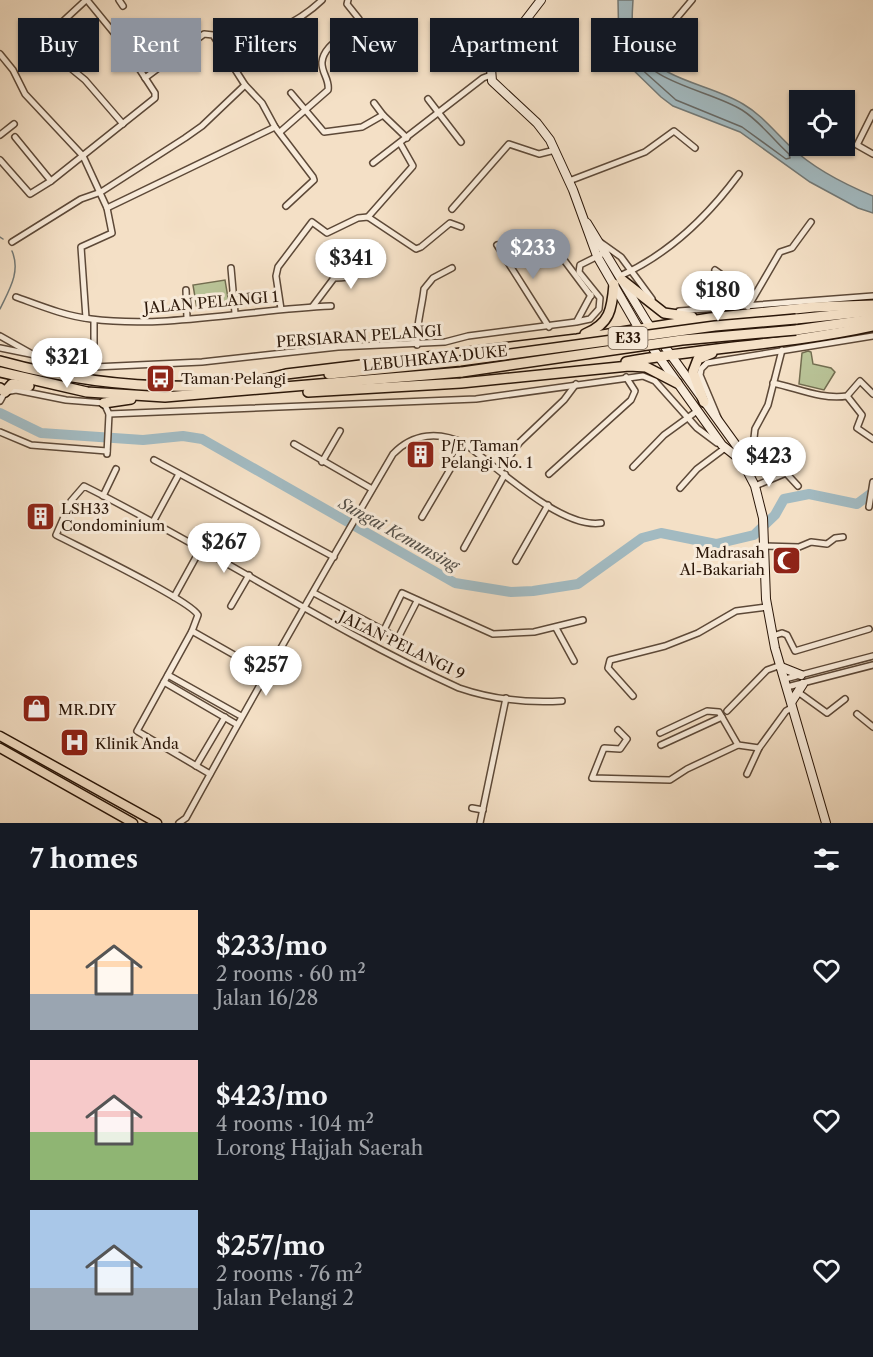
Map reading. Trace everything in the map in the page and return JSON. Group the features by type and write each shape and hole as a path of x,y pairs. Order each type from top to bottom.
{"highway":[{"path":"569,340 592,331 606,321 619,280 664,313 710,318"},
{"path":"250,383 286,374 569,340 710,318 873,305"},
{"name":"LEBUHRAYA DUKE","path":"0,361 89,382 184,387 250,383 460,362 715,326 873,311"},
{"name":"LEBUHRAYA DUKE","path":"0,372 87,392 136,397 228,393 462,372 682,340 796,330 873,319"},
{"path":"553,373 669,354 761,345 873,326"},
{"path":"704,402 695,380 695,366 703,356 723,349"},
{"path":"228,393 256,395 398,387 639,366 653,370 677,383"},
{"path":"2,390 16,384 73,395 87,392"},
{"path":"104,403 126,401 136,397"}],"main road":[{"path":"0,736 157,823"},
{"path":"0,748 133,823"}],"street":[{"path":"0,160 28,194 51,181 155,98 123,45 87,0 67,18"},
{"path":"119,0 123,6"},
{"path":"301,18 322,0"},
{"path":"280,132 307,111 329,87 322,67 324,54 358,22 358,16 347,4 348,0"},
{"path":"542,0 494,61 491,75 494,86 542,129 555,150 569,181 597,256 619,280 669,354 741,452 742,461 755,486 763,518 767,607 773,636 826,823"},
{"path":"677,18 692,0"},
{"path":"145,78 204,34 213,35"},
{"path":"0,54 13,70 25,94 83,156 107,208 112,233 86,242 81,247 86,318"},
{"path":"75,72 123,124"},
{"path":"237,72 262,103 275,127 314,179 286,206"},
{"path":"373,163 483,78 491,75"},
{"path":"12,242 81,200 101,192 202,126 245,85"},
{"path":"291,93 324,132 362,127 383,116"},
{"path":"428,99 461,142"},
{"path":"374,103 383,116 407,138"},
{"path":"873,113 857,145 873,154"},
{"path":"0,135 14,124"},
{"path":"107,208 275,127"},
{"path":"569,181 645,152 674,131 695,148"},
{"path":"15,137 51,181"},
{"path":"368,217 412,166 400,143"},
{"path":"452,209 509,144 539,153 555,150"},
{"path":"619,280 631,270 663,252 688,230 718,203 739,174"},
{"path":"281,309 276,276 278,267 310,223 313,222 327,233 358,218 368,217 416,249 422,247 450,223 461,227"},
{"path":"747,307 780,252 792,248 811,222"},
{"path":"586,223 606,252 639,329 723,447"},
{"path":"599,241 621,257 646,293 665,308 686,311 873,296"},
{"path":"498,245 549,327"},
{"name":"PERSIARAN PELANGI","path":"0,348 94,367 202,362 360,345 417,345 549,327 590,319 599,309 600,298 592,293 579,272 580,265 606,252"},
{"path":"313,306 334,278 355,276 375,258"},
{"path":"564,260 592,293 576,322"},
{"path":"231,268 235,314"},
{"path":"417,345 416,327 425,300 424,289 433,278 452,268"},
{"path":"715,270 753,297"},
{"path":"186,290 188,318"},
{"name":"JALAN PELANGI 1","path":"16,297 57,312 94,320 188,318 330,306"},
{"path":"94,320 94,367"},
{"path":"0,336 36,356"},
{"path":"720,424 717,408 700,375 702,366 782,350 873,336"},
{"path":"742,461 753,447 755,429 768,405 782,350"},
{"path":"109,414 476,399 643,376 655,381 686,417 742,461"},
{"path":"549,474 632,400 635,391 626,377"},
{"path":"847,396 860,381 873,394"},
{"path":"773,383 819,395 847,396 862,415 856,428 873,439"},
{"path":"464,548 502,472 520,442 564,400 576,384"},
{"path":"0,401 2,390 16,390 66,400 104,403 109,414 107,450 31,445 0,432"},
{"path":"633,466 686,417 697,411"},
{"path":"322,462 339,431"},
{"path":"179,823 186,821 236,724 305,610 393,454 411,440 438,435 451,437 465,444 548,505 574,519 601,523"},
{"path":"294,444 372,489"},
{"path":"422,517 465,444"},
{"path":"680,488 697,469 723,447"},
{"path":"154,460 334,557"},
{"path":"103,496 116,469"},
{"path":"755,486 786,473 798,486"},
{"path":"153,522 179,474"},
{"path":"869,506 873,482"},
{"name":"JALAN PELANGI 9","path":"174,597 56,535 71,501 84,486 201,548 305,610 459,688 477,694 506,698 540,702 562,701"},
{"path":"516,561 548,505"},
{"path":"764,546 799,547 811,542 827,544 835,538 843,537"},
{"path":"201,548 174,597 195,609 198,615 192,631 136,731 210,774"},
{"path":"231,606 249,575"},
{"path":"314,593 398,638 417,601"},
{"path":"384,630 402,593 493,634 518,634 556,628 583,620"},
{"path":"633,696 608,668 610,660 665,646 698,633 736,610 767,607"},
{"path":"556,628 574,661"},
{"path":"773,636 782,633 787,635 795,651 869,629"},
{"path":"192,631 266,673"},
{"path":"787,687 873,656"},
{"path":"785,679 802,680 873,665"},
{"path":"727,711 767,670 781,666 802,680"},
{"path":"168,675 241,716"},
{"path":"747,774 759,748 792,704 802,680"},
{"path":"164,682 236,724"},
{"path":"798,692 827,713 845,699"},
{"path":"480,823 506,698"},
{"path":"660,733 707,711 719,712 738,745"},
{"path":"857,714 873,727"},
{"path":"196,766 225,717"},
{"path":"661,746 722,717"},
{"path":"618,730 627,739 620,749 604,748 592,778 670,780 687,769 738,745 759,748"},
{"path":"472,808 483,810"}],"green space":[{"path":"225,280 229,304 197,309 193,285"},
{"path":"811,352 813,364 831,368 835,372 824,390 799,384 802,353"}],"water":[{"path":"618,0 633,0 632,18 618,18"},
{"path":"635,72 668,72 730,97 750,108 789,145 789,156 802,156 840,181 873,196 873,213 858,208 810,182 740,132 673,106"}],"waterway":[{"path":"0,309 15,274 12,251"},
{"name":"Sungai Kemunsing","path":"0,413 41,433 143,440 183,436 202,439 455,583 511,592 578,584 642,538 661,533 716,544 754,535 775,515 784,499 809,494 857,504 873,492"}],"place":[{"name":"Taman Pelangi","path":"160,378"},
{"name":"P/E Taman Pelangi No. 1","path":"420,454"},
{"name":"LSH33 Condominium","path":"40,517"},
{"name":"Madrasah Al-Bakariah","path":"786,561"},
{"name":"MR.DIY","path":"37,709"},
{"name":"Klinik Anda","path":"74,743"}]}
